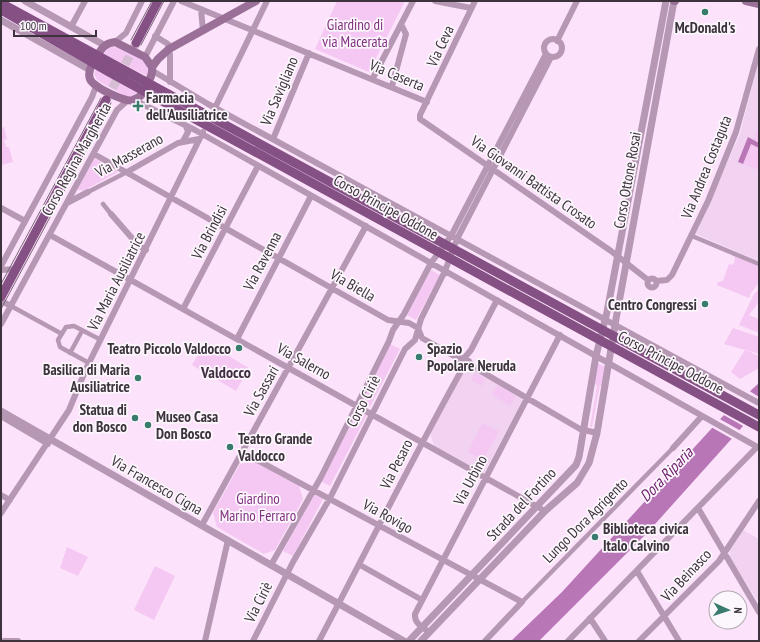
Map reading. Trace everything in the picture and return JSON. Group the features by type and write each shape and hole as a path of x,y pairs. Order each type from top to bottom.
{"main road":[{"path":"136,43 158,1"},
{"path":"153,69 158,59 169,49 256,1"},
{"path":"746,1 759,4"},
{"name":"Corso Principe Oddone","path":"1,3 94,62"},
{"name":"Corso Principe Oddone","path":"1,10 94,62 146,87 208,121 439,252 759,427"},
{"path":"94,62 104,45 115,42 146,57 153,69"},
{"path":"146,57 162,50 169,49"},
{"name":"Corso Regina Margherita","path":"94,62 90,79 96,86"},
{"name":"Corso Regina Margherita","path":"131,101 139,98 146,87 153,69"},
{"name":"Corso Principe Oddone","path":"96,86 131,101"},
{"name":"Corso Regina Margherita","path":"1,297 106,100"},
{"name":"Corso Principe Oddone","path":"208,121 456,244 603,330 759,415"}],"street":[{"path":"25,1 34,3 71,27 104,45"},
{"path":"71,27 85,1"},
{"path":"115,42 126,33 142,1"},
{"path":"146,57 155,36 174,1"},
{"name":"Via Caserta","path":"181,1 373,78 427,102"},
{"name":"Via Maria Ausiliatrice","path":"1,513 50,441 69,410 89,363 146,250 267,1"},
{"path":"373,78 413,1"},
{"path":"435,1 471,8"},
{"name":"Via Ceva","path":"427,102 475,1"},
{"path":"557,41 578,1"},
{"name":"Corso Ottone Rosai","path":"596,356 606,320 666,1"},
{"name":"Corso Ottone Rosai","path":"610,364 613,335 674,1"},
{"path":"201,9 203,31"},
{"name":"Corso Principe Oddone","path":"1,20 94,62"},
{"path":"392,86 406,34 401,24"},
{"path":"155,36 168,44 170,82"},
{"path":"549,56 544,48 545,44 552,40 557,41"},
{"path":"549,56 559,55 561,51 560,44 557,41"},
{"name":"Via Andrea Costaguta","path":"648,280 652,278 656,281 667,280 672,275 692,236 736,132 759,49"},
{"name":"Via Savigliano","path":"273,139 309,53"},
{"path":"491,168 549,56"},
{"name":"Corso Principe Oddone","path":"153,69 170,82 273,139 448,240"},
{"name":"Corso Regina Margherita","path":"1,266 92,97 96,86"},
{"name":"Corso Principe Oddone","path":"131,101 186,126 201,136 366,226 758,447"},
{"name":"Corso Regina Margherita","path":"1,324 117,110 131,101"},
{"name":"Via Giovanni Battista Crosato","path":"427,102 420,115 422,120 618,256 648,280"},
{"name":"Via Masserano","path":"183,141 188,132 186,126"},
{"name":"Via Masserano","path":"67,203 183,141 201,136"},
{"name":"Via Biella","path":"94,154 388,320 409,323 418,328"},
{"name":"Via Brindisi","path":"183,310 258,166"},
{"name":"Corso Ciriè","path":"271,565 314,490 358,406 397,322 404,314 431,263 448,240 491,168"},
{"name":"Corso Ciriè","path":"287,574 330,498 405,349 414,340 421,319 446,272 456,244 491,168"},
{"path":"90,191 96,195"},
{"name":"Via Ravenna","path":"237,339 311,196"},
{"path":"103,204 138,245 146,250"},
{"path":"1,208 25,221"},
{"name":"Via Sassari","path":"202,525 366,226"},
{"name":"Via Salerno","path":"50,235 537,506 545,512"},
{"path":"692,236 759,264"},
{"name":"Corso Principe Oddone","path":"456,244 487,255 493,260 509,267 759,403"},
{"path":"1,270 16,269"},
{"name":"Via Pesaro","path":"319,641 360,564 378,525 421,442 460,373 460,364 471,350 497,300"},
{"path":"1,301 62,334"},
{"path":"89,363 60,347 58,340 66,327 74,326 101,340"},
{"path":"418,328 422,338 454,356 469,361 472,366 527,399 584,430 597,433"},
{"path":"70,353 82,331"},
{"name":"Via Urbino","path":"426,630 414,619 422,600 560,335"},
{"name":"Strada del Fortino","path":"420,641 426,630 430,617 576,465 584,430 596,356"},
{"name":"Strada del Fortino","path":"409,641 426,630 480,579 545,512 577,482 584,473 592,454 610,364"},
{"name":"Via Francesco Cigna","path":"1,411 50,441"},
{"name":"Via Francesco Cigna","path":"1,416 50,441 202,525 404,641"},
{"name":"Lungo Dora Agrigento","path":"485,641 673,448 702,416"},
{"path":"568,641 758,447"},
{"name":"Via Rovigo","path":"242,452 522,602"},
{"path":"1,495 10,500"},
{"name":"Via Beinasco","path":"639,641 719,561 723,552 759,501"},
{"path":"698,508 759,612"},
{"path":"205,641 228,540"},
{"path":"360,564 422,600"},
{"path":"637,571 679,641"},
{"name":"Via Ciriè","path":"253,641 287,574"},
{"path":"590,618 605,641"},
{"path":"4,641 18,641"}],"shaded area":[{"path":"759,60 759,261 696,234 740,134"},
{"path":"748,137 759,143 759,148 751,144 743,164 738,162"},
{"path":"475,371 523,399 484,473 434,446 430,433 463,373"},
{"path":"759,383 759,413 744,425 647,533 539,641 511,641 562,592 723,416"},
{"path":"743,530 759,539 759,603 730,558 730,550"}],"green space":[{"name":"Giardino di via Macerata","path":"337,1 405,1 369,72 315,49"},
{"path":"109,47 125,50 145,63 148,67 147,76 104,54"},
{"path":"96,68 137,93 131,97 126,96 98,81 94,74"},
{"path":"759,125 759,170 738,162 748,137 753,140"},
{"path":"4,127 7,139 4,140 6,147 9,147 13,162 1,165 1,128"},
{"path":"93,157 118,172 83,191 75,189"},
{"path":"732,254 759,266 759,283 749,298 717,285 718,282 723,281 729,264 732,265 734,263 735,258"},
{"path":"431,270 440,275 416,320 407,315"},
{"path":"759,289 759,302 749,315 759,319 759,333 739,325 754,294"},
{"path":"733,328 759,337 759,354 746,350 759,356 759,368 740,379 731,372 745,350 724,344"},
{"path":"205,342 249,368 236,391 192,365"},
{"path":"390,344 400,349 370,407 360,402"},
{"path":"597,363 607,368 603,388 600,385 592,427 590,427 597,386 594,383"},
{"path":"475,373 485,379 482,386 471,380"},
{"path":"497,385 516,396 510,406 492,395"},
{"path":"357,410 367,415 330,486 320,481"},
{"path":"482,423 499,431 483,460 468,452"},
{"name":"Giardino Marino Ferraro","path":"253,461 299,486 303,499 275,550 264,554 217,527 213,513 240,464"},
{"path":"314,494 323,499 293,556 283,551"},
{"path":"67,547 88,557 78,576 60,568"},
{"path":"155,566 175,576 154,620 134,610"}],"pier":[{"path":"748,390 759,397 759,416 745,427 722,414"},
{"path":"718,418 741,431 734,440 711,427"}],"tunnel":[{"path":"106,100 136,44"}],"tram line":[{"path":"131,40 152,1"},
{"path":"141,45 164,1"},
{"path":"1,284 101,98"},
{"path":"1,309 111,103"}],"place":[{"name":"McDonald's","path":"705,12"},
{"name":"Farmacia dell'Ausiliatrice","path":"138,106"},
{"name":"Centro Congressi","path":"705,304"},
{"name":"Teatro Piccolo Valdocco","path":"239,348"},
{"name":"Spazio Popolare Neruda","path":"419,357"},
{"name":"Basilica di Maria Ausiliatrice","path":"138,378"},
{"name":"Statua di don Bosco","path":"135,418"},
{"name":"Museo Casa Don Bosco","path":"148,425"},
{"name":"Teatro Grande Valdocco","path":"230,447"},
{"name":"Biblioteca civica Italo Calvino","path":"595,537"}],"district":[{"name":"Valdocco","path":"226,372"}],"water label":[{"name":"Dora Riparia","path":"666,474"}]}
